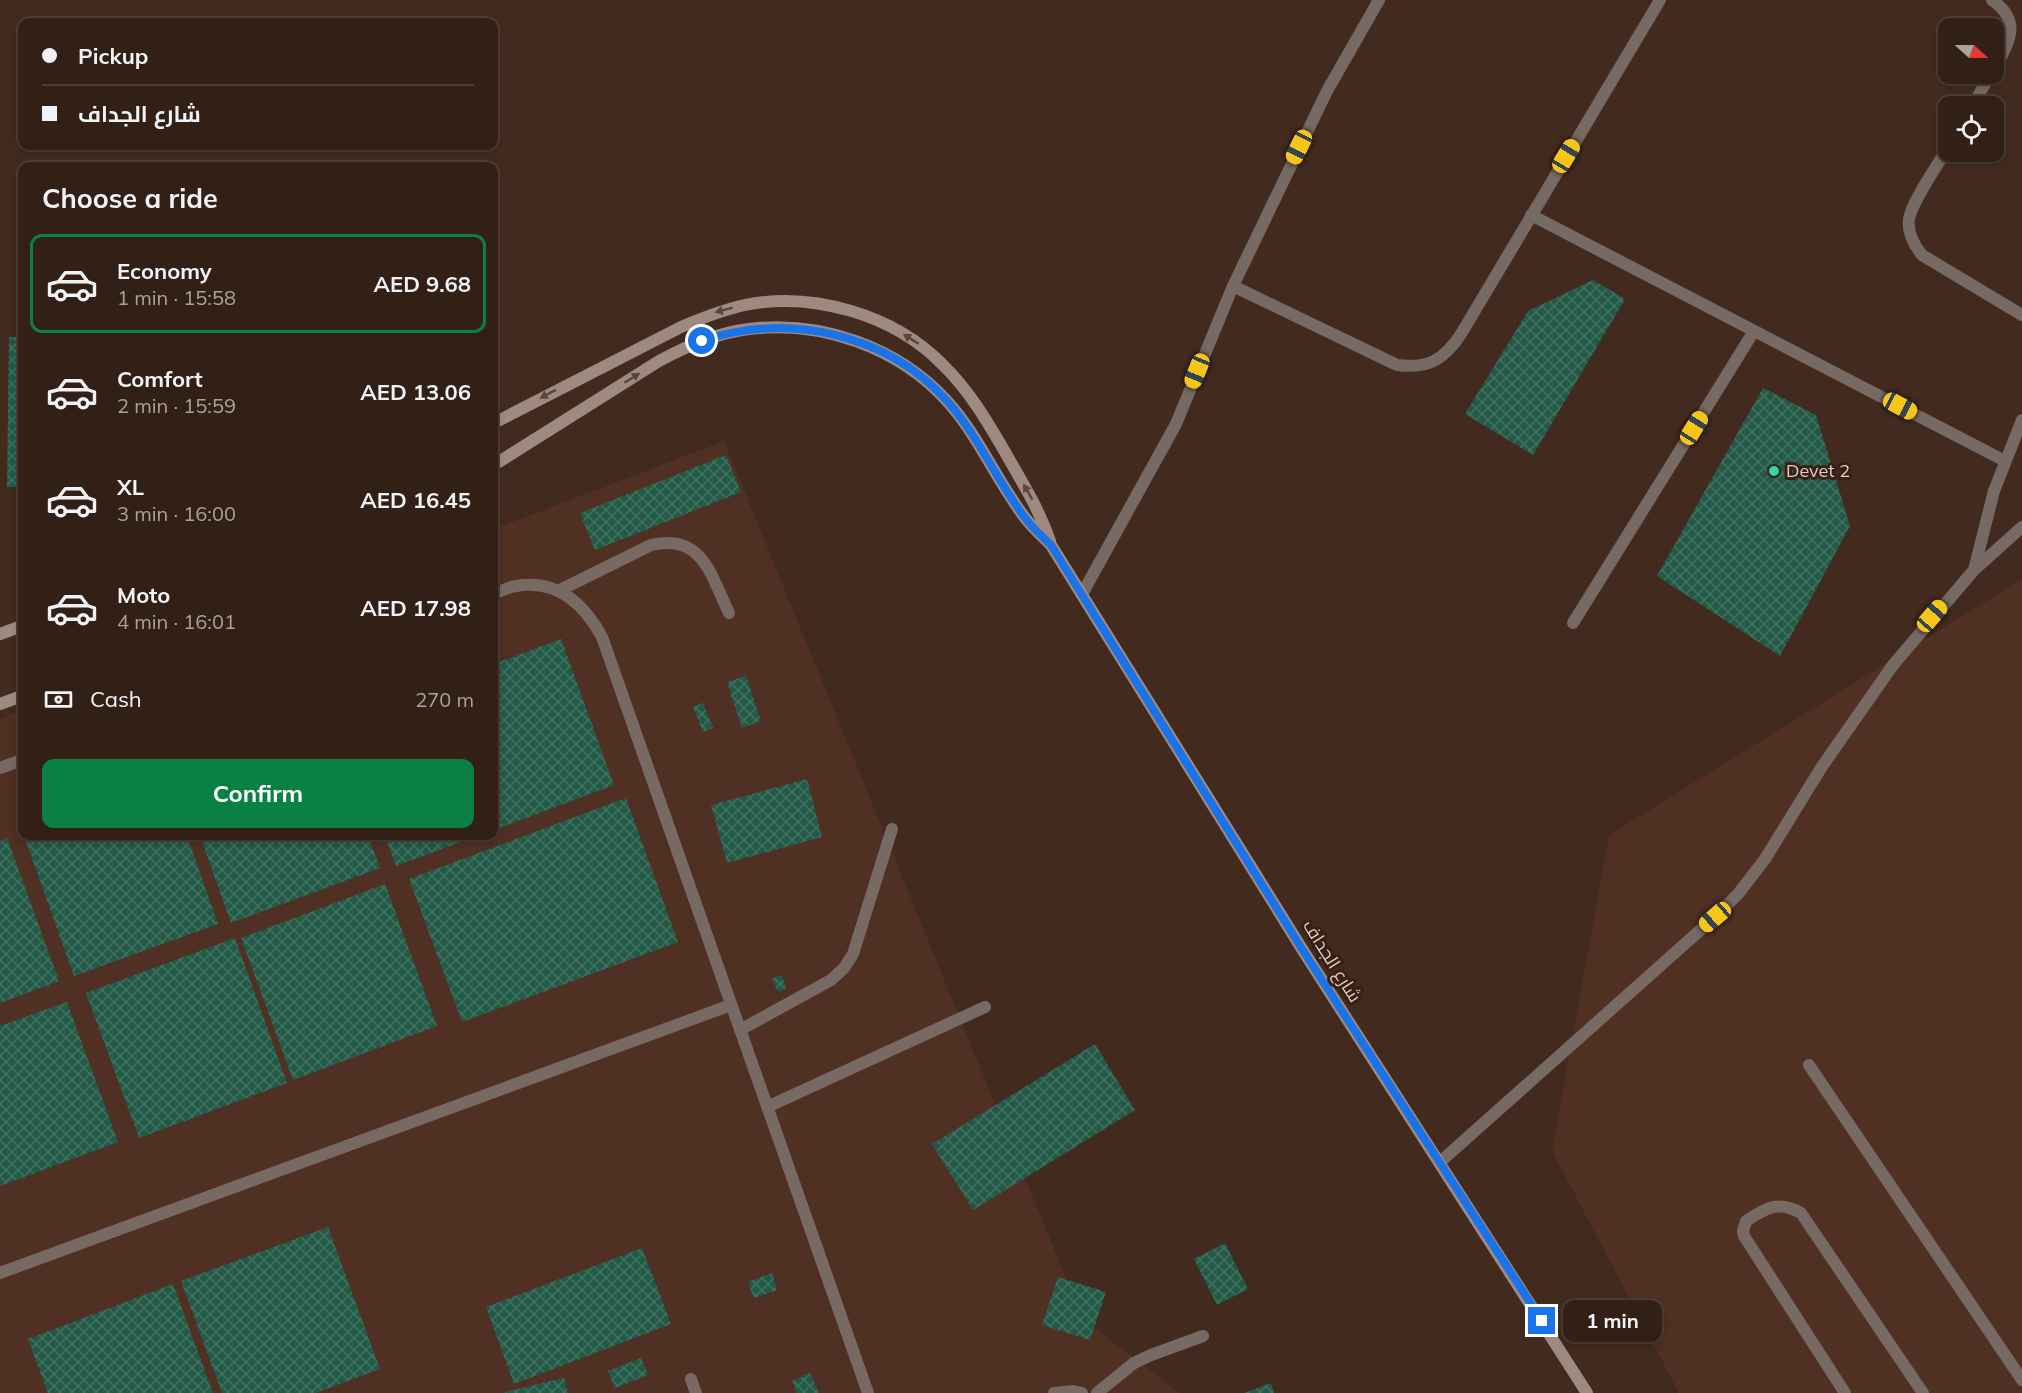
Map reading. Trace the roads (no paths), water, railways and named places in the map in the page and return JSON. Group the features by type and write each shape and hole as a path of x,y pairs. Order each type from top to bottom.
{"street":[{"path":"1082,594 1176,424 1233,286 1327,91 1379,0"},
{"path":"1233,286 1397,364 1412,367 1428,364 1442,357 1453,346 1660,0"},
{"path":"1992,0 2005,8 2012,16 2014,26 2012,37 2004,51"},
{"path":"1940,162 1914,207 1910,219 1910,232 1914,244 1922,255 2022,315"},
{"path":"1531,214 2005,461"},
{"path":"498,421 681,327 713,313 747,304 782,301 817,304 851,311 884,323 914,340 941,362 965,388 1035,504 1051,545"},
{"path":"498,462 571,415 687,346 748,329 779,327 811,329 841,336 871,347 898,361 924,380 954,410 1026,519 1051,545"},
{"path":"1573,623 1754,331"},
{"path":"1974,570 1983,530 2005,461 2022,420"},
{"path":"1440,1162 1738,894 1771,850 1821,768 1862,708 1912,641 1974,570 2022,527"},
{"path":"558,591 651,545 664,542 677,543 692,550 703,559 729,614"},
{"name":"شارع الجداف","path":"1051,545 1302,949 1587,1393"},
{"path":"498,592 515,586 526,585 537,585 558,591 577,602 591,618 602,637 868,1393"},
{"path":"0,634 18,627"},
{"path":"0,704 18,697"},
{"path":"0,768 18,761"},
{"path":"740,1030 831,981 844,968 853,954 892,829"},
{"path":"0,1273 731,1005"},
{"path":"767,1107 985,1007"},
{"path":"1809,1065 2022,1380"},
{"path":"1845,1393 1744,1236 1746,1221 1763,1210 1783,1205 1801,1213 1923,1393"},
{"path":"1097,1393 1134,1363 1203,1336"},
{"path":"692,1379 696,1393"},
{"path":"1054,1393 1073,1391 1082,1393"}],"place":[{"name":"Devet 2","path":"1774,471"}]}
